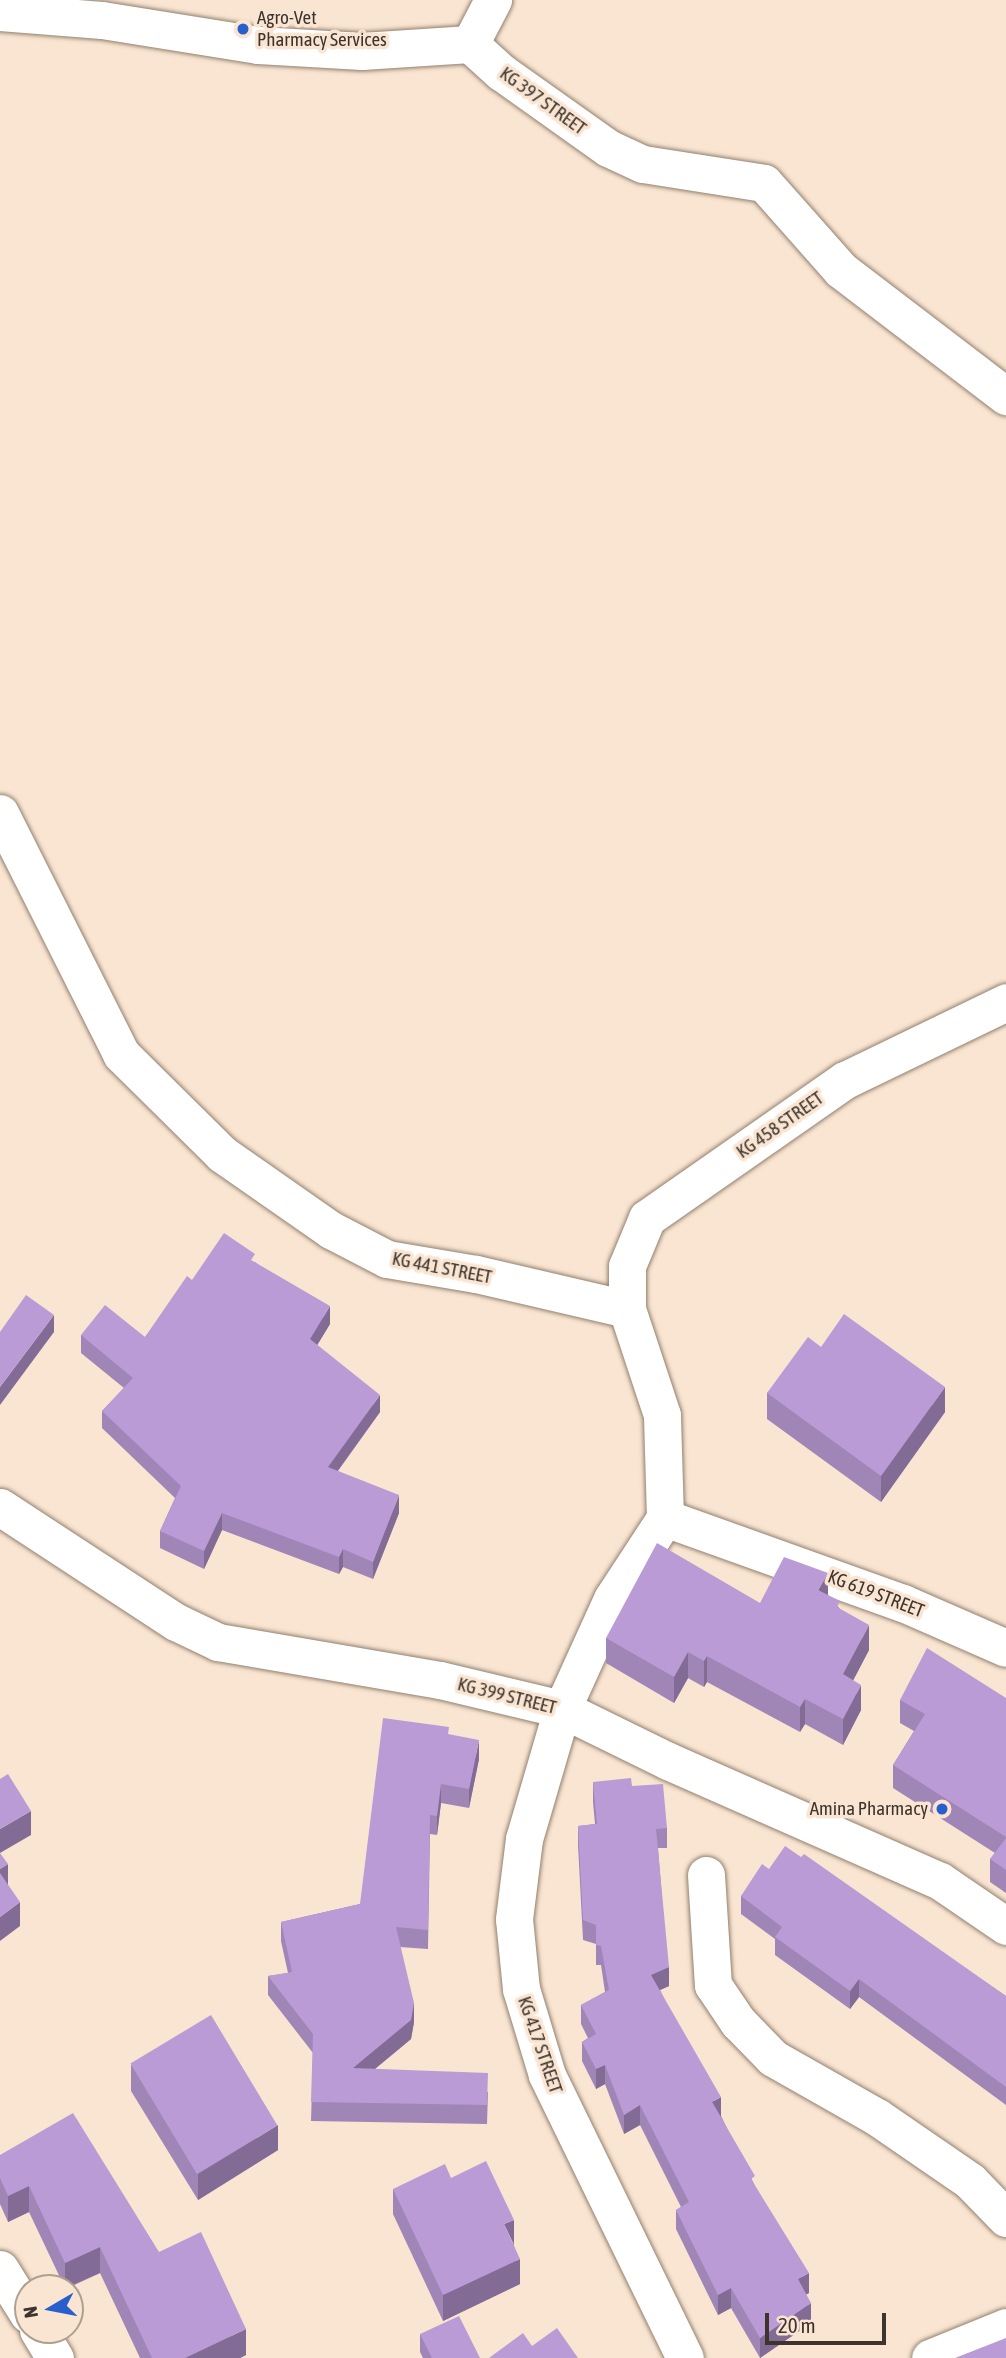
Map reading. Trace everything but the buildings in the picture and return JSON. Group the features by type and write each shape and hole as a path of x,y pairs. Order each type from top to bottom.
{"street":[{"path":"0,12 102,20 258,45 362,51 470,44 493,0"},
{"name":"KG 397 STREET","path":"470,44 501,72 608,148 643,164 764,183 841,270 1006,396"},
{"name":"KG 441 STREET","path":"0,813 121,1054 222,1154 331,1230 387,1259 476,1274 627,1310"},
{"name":"KG 458 STREET","path":"627,1310 627,1266 647,1218 845,1080 1006,1002"},
{"path":"562,1709 612,1599 665,1518 662,1415 627,1310"},
{"name":"KG 399 STREET","path":"0,1507 176,1622 218,1642 440,1680 562,1709 668,1761 940,1881 1006,1926"},
{"name":"KG 619 STREET","path":"665,1518 903,1603 1006,1648"},
{"name":"KG 417 STREET","path":"562,1709 524,1839 514,1919 521,1989 547,2075 685,2358"},
{"path":"706,1875 713,1985 738,2022 773,2058 877,2117 970,2181 1006,2218"},
{"path":"0,2269 14,2292"},
{"path":"930,2358 1006,2327"}],"place":[{"name":"Agro-Vet Pharmacy Services","path":"243,29"},
{"name":"Amina Pharmacy","path":"942,1809"}]}
